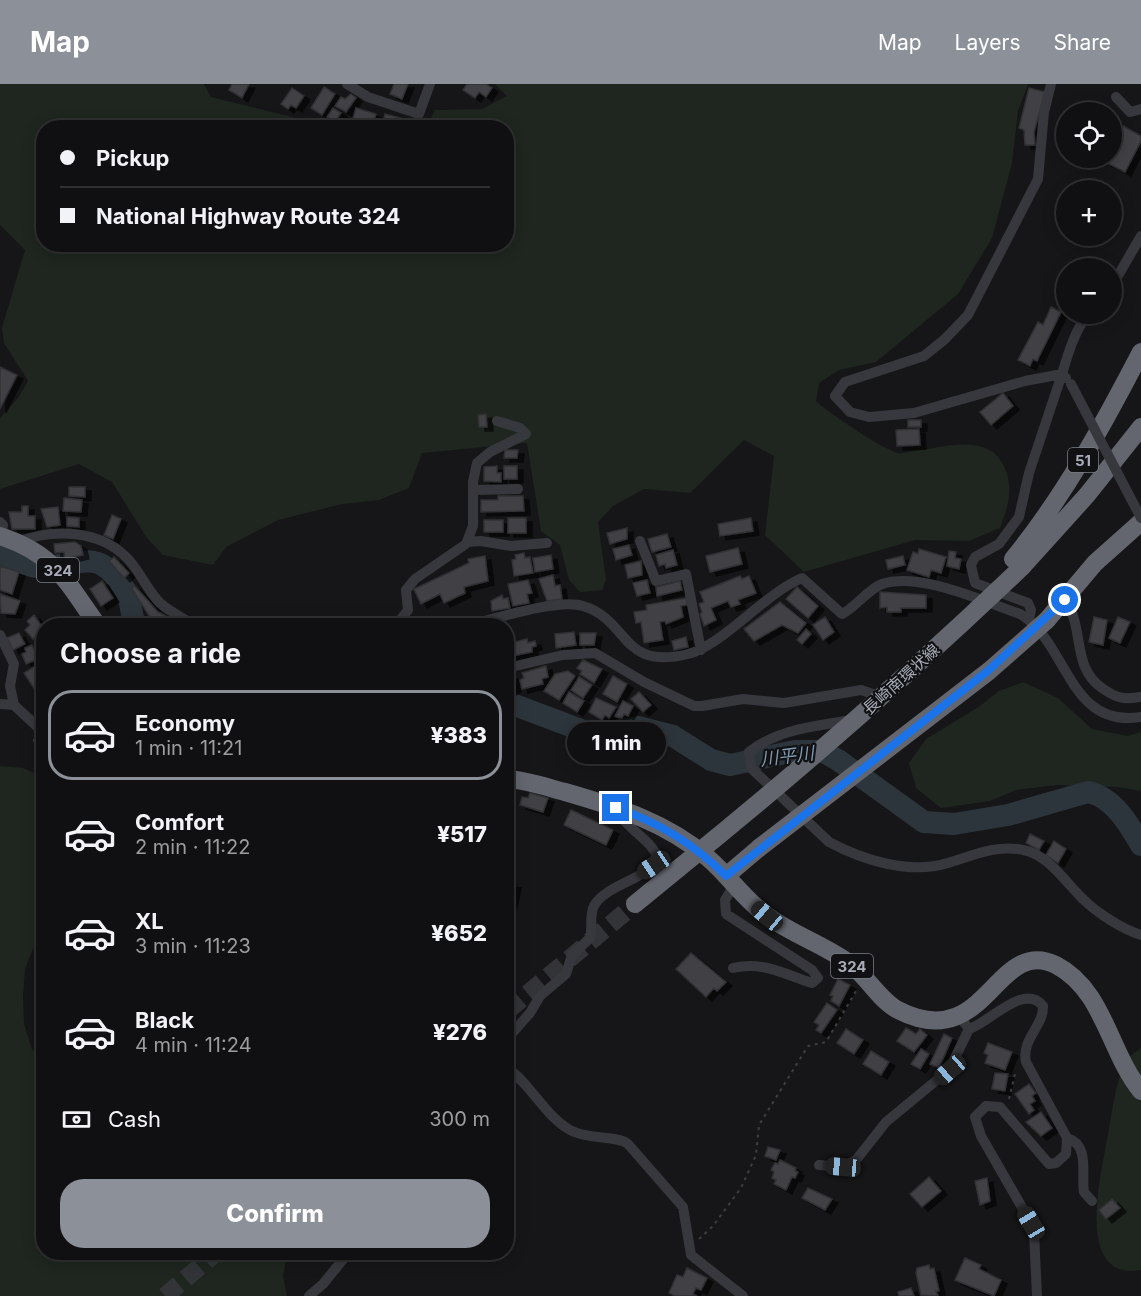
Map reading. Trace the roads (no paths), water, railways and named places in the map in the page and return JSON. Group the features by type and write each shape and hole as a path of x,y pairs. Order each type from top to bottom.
{"highway":[{"name":"51","path":"1017,563 1072,478 1141,352"},
{"name":"51","path":"1038,551 1141,427"},
{"name":"51","path":"1017,563 1038,551 1091,497 1141,436"},
{"path":"730,880 759,848 989,670 1038,620 1065,600 1095,563 1141,520"},
{"name":"324","path":"5,534 51,561 92,618"},
{"name":"長崎南環状線","path":"635,904 789,779 894,687 1017,563"},
{"name":"324","path":"514,781 639,815 678,835 709,859 767,916 850,963 895,1008 915,1018 964,1022 1013,967 1039,960 1053,964 1069,973 1084,987 1130,1076 1141,1091"}],"street":[{"path":"347,84 368,97 419,114 430,84"},
{"path":"1051,84 1044,112 1038,179 968,315 945,339 924,356 845,382 836,396 850,412 868,417 914,413 1025,381 1062,374"},
{"path":"1116,98 1130,112 1141,109"},
{"path":"1122,269 1141,236"},
{"path":"1083,324 1074,340 1029,473 1019,517 999,544 975,557 971,565 975,583 1028,603 1086,702 1108,715 1141,717"},
{"path":"1062,374 1071,384 1141,520"},
{"path":"467,542 473,526 474,470 480,459 526,434 520,428 497,421"},
{"path":"473,490 518,489"},
{"path":"5,534 32,537 52,534 92,537 108,543 128,560 161,604 183,618"},
{"path":"402,618 408,610 406,590 415,579 467,542 481,541 511,546 548,543"},
{"path":"640,541 656,581 686,574 701,650"},
{"path":"500,618 564,603 582,605 594,610 629,644 646,655 672,657 701,650 781,590 802,578 842,614 855,608 881,584 911,582 953,591 1038,620"},
{"path":"1065,600 1073,611 1080,655 1086,671 1097,685 1116,698 1141,697"},
{"path":"0,635 14,664 10,686 14,705 36,726"},
{"path":"514,666 563,655 595,653 644,682 694,706 743,699 784,703 848,690 873,694 877,707 866,717 789,730 766,739 749,752 751,768 828,842 842,849 875,860 925,868 1009,848 1027,850 1045,861 1085,901 1130,931 1141,935"},
{"path":"0,704 14,705"},
{"path":"514,1031 530,1013 540,996 570,970 572,955 590,938 593,906 602,897 654,865 658,860 657,851 621,820 616,808"},
{"path":"730,880 725,900 726,914 812,970 818,978 812,983 761,965 750,964 733,968"},
{"path":"819,1164 843,1167 856,1160 886,1122 950,1070 964,1022 1021,998 1040,1002 1043,1014 1030,1035 1024,1054 1066,1138 1066,1154 1056,1163 1049,1164 1006,1111 992,1105 986,1106 977,1114 975,1121 1005,1180 1031,1223 1034,1232 1036,1296"},
{"path":"514,1075 570,1131 593,1139 623,1140 628,1144 683,1207 687,1217 688,1247 695,1258 743,1296"},
{"path":"1066,1138 1080,1145 1083,1153 1084,1192 1092,1201"},
{"path":"309,1296 323,1284 342,1260"}],"waterway":[{"name":"川平川","path":"0,553 21,563 38,567 89,561 98,563 115,576 125,590 133,618"},
{"name":"川平川","path":"514,705 589,733 605,734 638,727 673,736 711,760 730,765 795,751 822,751 924,822 954,824 1008,815 1088,792 1113,805 1126,820 1141,845"}],"tunnel":[{"path":"514,1005 635,904"},
{"path":"165,1296 208,1260"}]}
